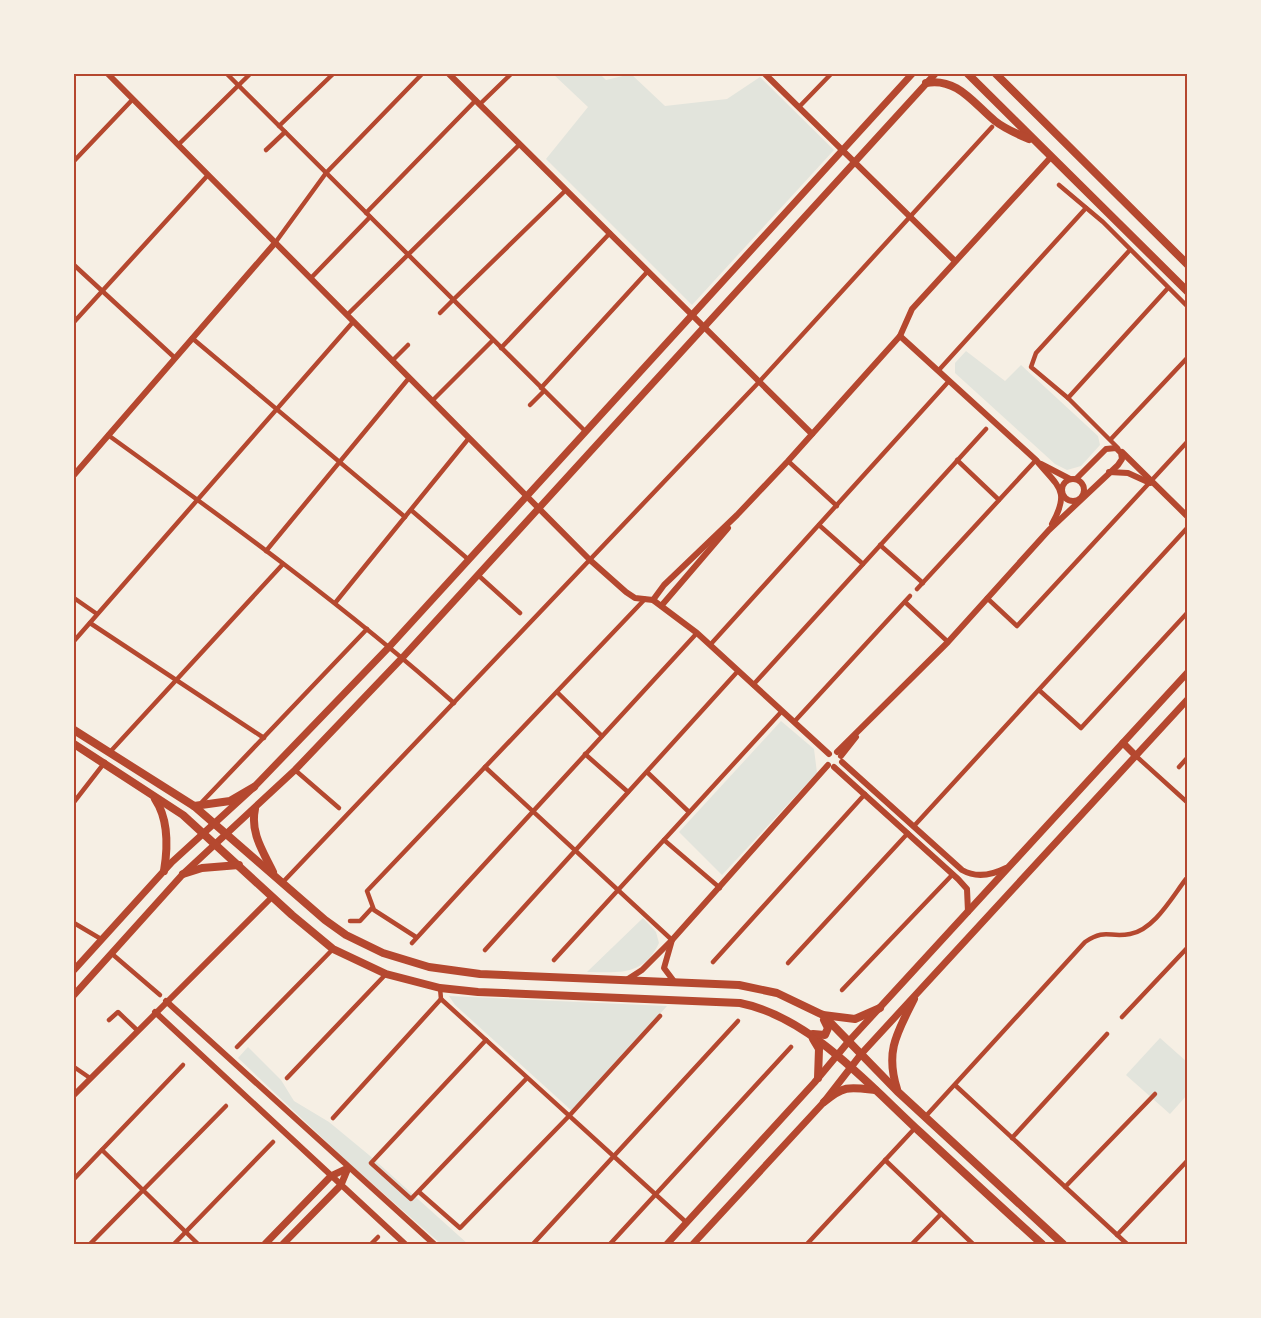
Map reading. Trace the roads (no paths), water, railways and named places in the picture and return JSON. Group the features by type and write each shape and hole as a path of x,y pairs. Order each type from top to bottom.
{"main road":[{"path":"74,970 172,862 254,787 390,646 912,74"},
{"path":"74,995 183,874 295,770 403,657 935,74"},
{"path":"968,74 1050,158 1188,292"},
{"path":"996,74 1188,265"},
{"path":"926,83 941,82 954,86 997,122 1034,142"},
{"path":"667,1245 849,1041 1188,672"},
{"path":"693,1245 824,1102 862,1053 1188,699"},
{"path":"74,730 194,806 343,933 395,958 429,967 480,974 722,983 764,989 799,1002 819,1013 862,1053 897,1091 1063,1245"},
{"path":"1123,743 1136,756"},
{"path":"74,744 105,762 154,798 183,815 272,897 333,949 386,974 440,988 522,994 740,1003 762,1008 792,1021 838,1056 1042,1245"},
{"path":"194,806 230,801 254,787"},
{"path":"154,798 163,814 166,832 164,871"},
{"path":"255,809 253,820 255,832 276,876"},
{"path":"172,862 183,874"},
{"path":"183,874 202,868 239,865"},
{"path":"897,1091 890,1067 897,1033 914,999"},
{"path":"819,1013 855,1019 880,1008"},
{"path":"809,1033 821,1037 828,1031 827,1024 819,1013"},
{"path":"809,1033 819,1049 818,1078"},
{"path":"824,1102 845,1088 875,1091"},
{"path":"265,1245 331,1176 348,1168"},
{"path":"283,1245 341,1185 348,1168"}],"street":[{"path":"108,74 526,497 626,592 662,605 697,633 829,754 840,756 871,788 959,867 971,875 994,874 1010,867"},
{"path":"227,74 585,431"},
{"path":"178,145 250,74"},
{"path":"279,126 333,74"},
{"path":"74,475 275,243 326,173 422,74"},
{"path":"449,74 812,434"},
{"path":"310,278 478,102 511,74"},
{"path":"765,74 956,261"},
{"path":"799,107 831,74"},
{"path":"74,161 134,99"},
{"path":"283,882 759,382 992,128"},
{"path":"266,150 285,132"},
{"path":"347,315 520,144"},
{"path":"653,600 700,548 737,515 788,461 900,336 912,309 1050,158"},
{"path":"74,322 208,175"},
{"path":"1059,185 1086,208 1188,307"},
{"path":"440,313 566,190"},
{"path":"938,371 1086,208"},
{"path":"501,348 610,233"},
{"path":"628,979 642,970 672,940 840,756 876,713 948,642 1049,530 1108,472 1121,463 1122,456 1111,439 1031,367 1033,357 1129,251"},
{"path":"74,265 175,358"},
{"path":"530,405 648,271"},
{"path":"1068,398 1168,288"},
{"path":"74,641 353,322"},
{"path":"900,336 1036,460 1062,494 1071,501 1082,498"},
{"path":"192,338 405,518"},
{"path":"432,402 493,340"},
{"path":"392,361 408,345"},
{"path":"1111,439 1188,357"},
{"path":"266,551 409,378"},
{"path":"710,645 949,381"},
{"path":"753,685 986,429"},
{"path":"107,435 198,499 335,603 403,657 454,704"},
{"path":"335,603 469,438"},
{"path":"987,598 1017,626 1188,441"},
{"path":"1049,530 1063,504 1062,488 1107,449 1113,447 1119,450 1144,472 1150,483"},
{"path":"957,460 999,500"},
{"path":"1036,460 1084,486 1082,498"},
{"path":"917,589 1036,460"},
{"path":"788,461 837,506"},
{"path":"1108,472 1128,473 1150,483 1188,517"},
{"path":"411,510 469,560"},
{"path":"662,605 707,555 737,515"},
{"path":"819,525 863,564"},
{"path":"788,963 1188,527"},
{"path":"880,545 922,583"},
{"path":"110,752 178,681 283,564"},
{"path":"478,575 520,613"},
{"path":"794,722 910,596"},
{"path":"74,598 97,614"},
{"path":"416,938 372,908 367,891 645,600"},
{"path":"905,602 948,642"},
{"path":"1039,690 1082,728 1188,612"},
{"path":"90,623 264,738"},
{"path":"194,806 207,800 367,629"},
{"path":"412,944 697,633"},
{"path":"485,950 738,671"},
{"path":"557,692 602,736"},
{"path":"554,960 782,711"},
{"path":"585,754 628,792"},
{"path":"829,754 826,759 831,766 865,794 967,889 968,913"},
{"path":"1136,756 1188,803"},
{"path":"1179,767 1188,757"},
{"path":"74,802 105,762"},
{"path":"485,767 672,940"},
{"path":"295,770 339,808"},
{"path":"647,772 689,812"},
{"path":"713,962 871,788"},
{"path":"664,840 720,888"},
{"path":"842,990 959,867"},
{"path":"925,1116 1085,942 1099,933 1140,932 1153,921 1186,879"},
{"path":"74,1095 154,1012 272,897"},
{"path":"350,921 360,921 372,908"},
{"path":"74,923 101,939"},
{"path":"672,940 664,968 674,980"},
{"path":"1122,1017 1188,946"},
{"path":"237,1047 333,949"},
{"path":"111,953 160,995"},
{"path":"287,1078 386,974"},
{"path":"440,988 441,999 687,1223"},
{"path":"333,1118 441,999"},
{"path":"166,1001 434,1245"},
{"path":"109,1020 118,1012 137,1030"},
{"path":"154,1012 405,1245"},
{"path":"419,1192 460,1228 569,1116 660,1016"},
{"path":"533,1245 738,1021"},
{"path":"1012,1138 1107,1034"},
{"path":"486,1040 371,1163 411,1199 527,1078"},
{"path":"610,1245 791,1047"},
{"path":"74,1179 183,1065"},
{"path":"74,1067 90,1078"},
{"path":"955,1085 1127,1245"},
{"path":"1065,1187 1155,1094"},
{"path":"90,1245 226,1106"},
{"path":"807,1245 915,1128"},
{"path":"174,1245 273,1142"},
{"path":"102,1150 198,1245"},
{"path":"885,1160 973,1245"},
{"path":"1117,1235 1188,1160"},
{"path":"912,1245 941,1214"},
{"path":"371,1245 378,1237"}]}
